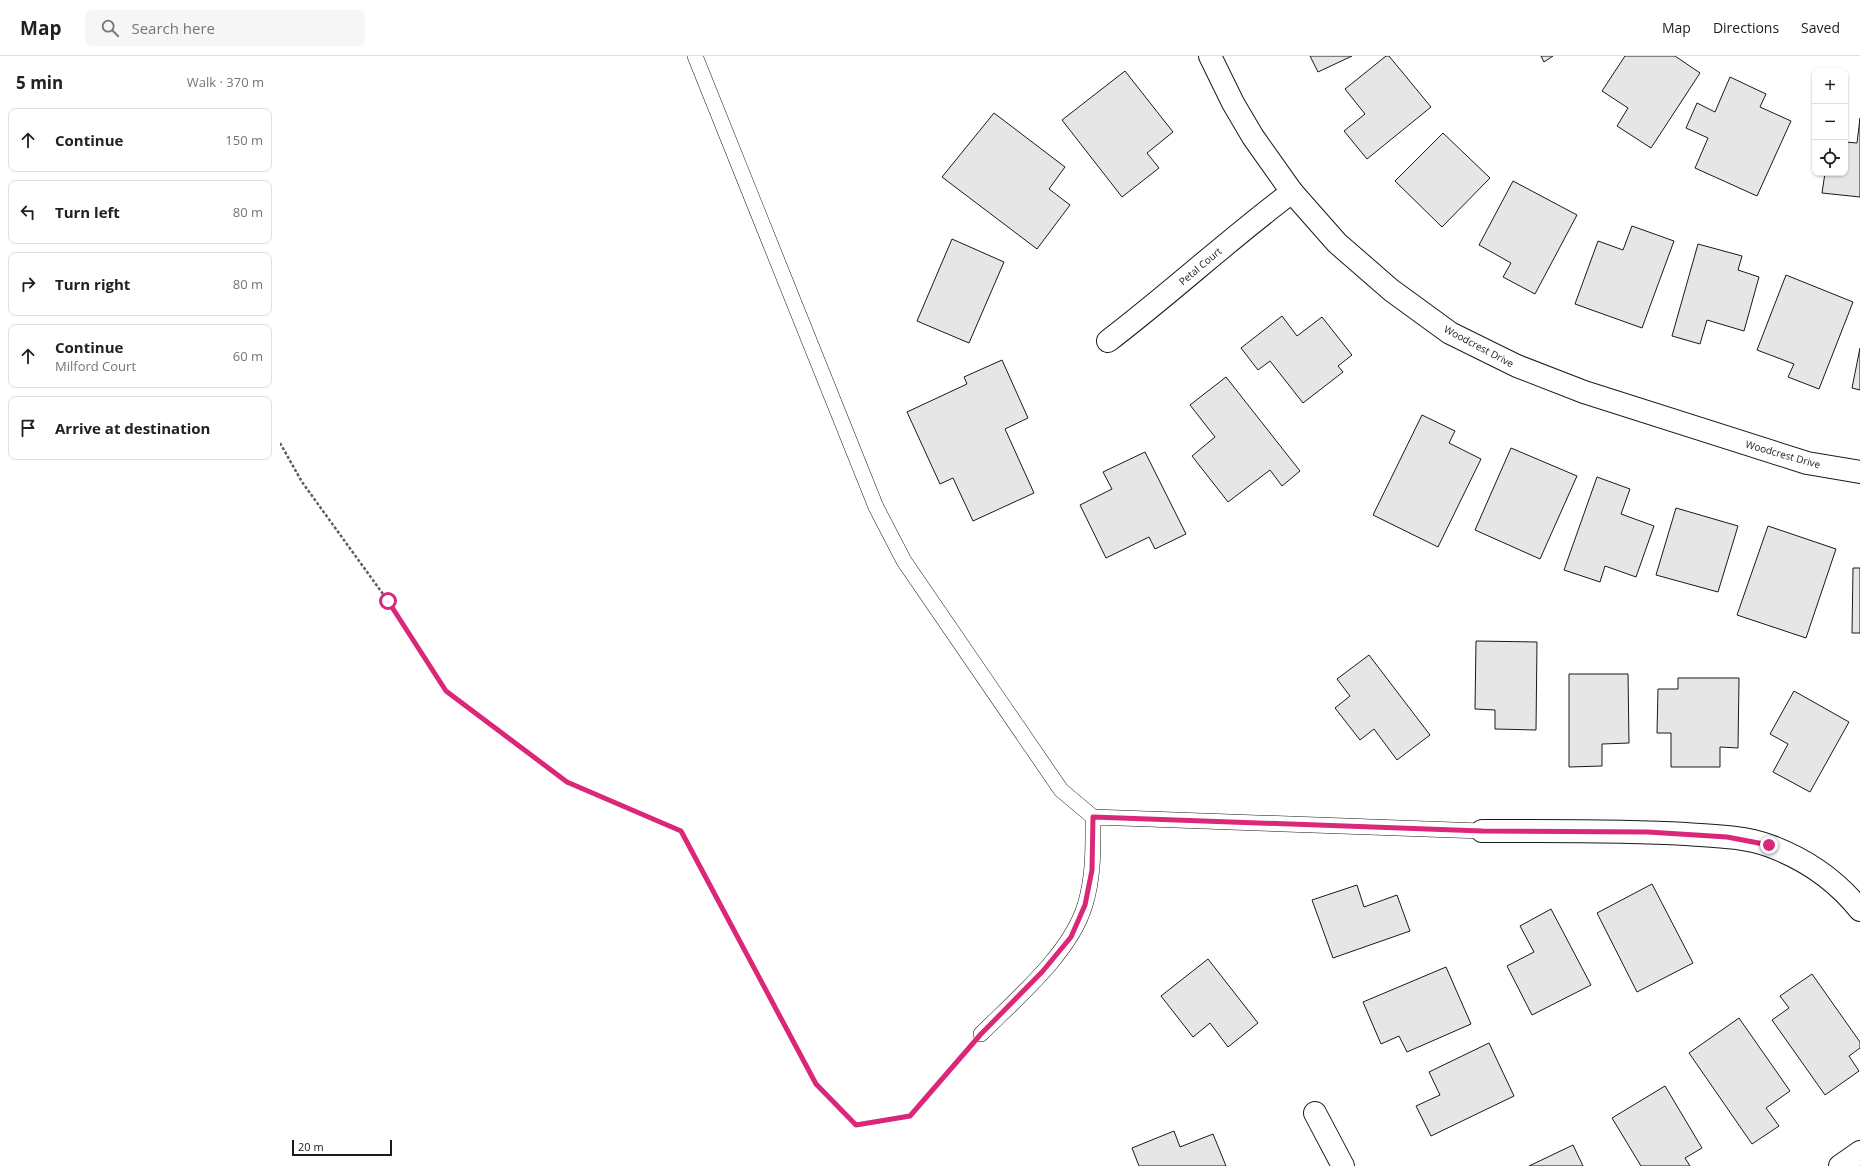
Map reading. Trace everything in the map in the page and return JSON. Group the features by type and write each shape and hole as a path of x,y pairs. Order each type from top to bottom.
{"street":[{"name":"Woodcrest Drive","path":"1210,56 1233,103 1253,137 1292,192 1337,243 1391,290 1450,332 1517,366 1584,392 1807,463 1860,472"},
{"name":"Petal Court","path":"1108,341 1155,304 1247,226 1292,192"},
{"path":"1482,831 1648,832 1727,837 1755,842 1769,845 1811,864 1847,894 1860,910"},
{"path":"1314,1113 1343,1166"},
{"path":"1840,1166 1860,1152"}],"lane":[{"path":"695,56 876,507 904,561 1061,790 1093,817 1482,831"},
{"path":"981,1034 1042,972 1071,937 1085,905 1092,870 1093,817"}],"path":[{"path":"280,443 302,482 388,601 446,691 567,782 681,831 816,1084 856,1125 910,1116 981,1034"}],"building":[{"path":"1310,56 1352,56 1318,72"},
{"path":"1386,56 1389,56 1431,107 1367,159 1344,131 1365,114 1345,89"},
{"path":"1541,56 1553,56 1544,62"},
{"path":"1625,56 1675,56 1700,73 1651,148 1617,126 1628,108 1602,91"},
{"path":"1125,71 1173,132 1147,153 1159,168 1122,197 1062,120"},
{"path":"1730,77 1766,94 1760,107 1791,121 1757,196 1695,168 1708,138 1686,128 1697,103 1715,112"},
{"path":"994,113 1065,167 1049,189 1070,205 1037,249 942,177"},
{"path":"1860,118 1860,197 1822,193 1825,176 1848,176 1848,142 1857,143"},
{"path":"1443,133 1490,178 1442,227 1395,181"},
{"path":"1513,181 1577,215 1535,294 1503,277 1511,263 1479,245"},
{"path":"1632,226 1674,241 1642,328 1575,304 1598,241 1623,250"},
{"path":"952,239 1004,262 969,343 917,321"},
{"path":"1698,244 1742,256 1738,270 1759,277 1744,331 1707,320 1700,344 1672,336"},
{"path":"1786,275 1853,302 1819,389 1788,377 1794,364 1757,350"},
{"path":"1282,316 1297,336 1322,317 1352,355 1338,366 1343,372 1303,403 1270,361 1258,370 1241,348"},
{"path":"1860,348 1860,390 1852,388"},
{"path":"1002,360 1028,418 1005,429 1034,493 973,521 953,478 940,484 907,412 967,384 964,377"},
{"path":"1226,377 1300,471 1282,486 1270,470 1228,502 1192,456 1215,437 1190,405"},
{"path":"1422,415 1455,431 1449,443 1481,459 1438,547 1373,515"},
{"path":"1511,448 1577,476 1540,559 1475,530"},
{"path":"1145,452 1186,534 1155,549 1149,537 1106,558 1080,505 1112,489 1103,472"},
{"path":"1597,477 1630,489 1621,514 1654,526 1636,577 1605,566 1600,582 1564,570"},
{"path":"1676,508 1738,526 1718,592 1656,575"},
{"path":"1768,526 1836,549 1806,638 1737,615"},
{"path":"1853,568 1860,568 1860,633 1852,633"},
{"path":"1476,641 1537,642 1536,730 1495,729 1495,710 1475,709"},
{"path":"1369,655 1430,735 1397,760 1374,729 1360,740 1335,708 1350,696 1337,679"},
{"path":"1569,674 1628,674 1629,743 1602,744 1602,766 1569,767"},
{"path":"1678,678 1739,678 1738,748 1720,747 1720,767 1671,767 1671,733 1657,733 1658,689 1678,689"},
{"path":"1794,691 1849,722 1810,792 1773,772 1788,744 1770,734"},
{"path":"1652,884 1693,963 1637,992 1597,913"},
{"path":"1357,885 1364,907 1397,895 1410,931 1333,958 1312,900"},
{"path":"1551,909 1591,985 1532,1015 1507,966 1534,952 1520,926"},
{"path":"1208,959 1258,1023 1228,1047 1210,1023 1193,1037 1161,996"},
{"path":"1446,967 1471,1024 1407,1052 1399,1036 1381,1044 1363,1002"},
{"path":"1812,974 1860,1042 1860,1048 1849,1056 1859,1071 1825,1095 1772,1020 1789,1008 1780,996"},
{"path":"1739,1018 1790,1091 1766,1108 1779,1126 1752,1144 1689,1053"},
{"path":"1489,1043 1514,1096 1431,1136 1416,1106 1440,1095 1429,1072"},
{"path":"1665,1086 1702,1148 1685,1158 1690,1166 1641,1166 1612,1118"},
{"path":"1174,1131 1180,1147 1213,1134 1226,1166 1139,1166 1132,1148"},
{"path":"1573,1145 1583,1166 1529,1166"}],"route":[{"path":"388,601 446,691 567,782 681,831 816,1084 856,1125 910,1116 981,1034 1042,972 1071,937 1085,905 1092,870 1093,817 1482,831 1648,832 1727,837 1769,845"}]}
